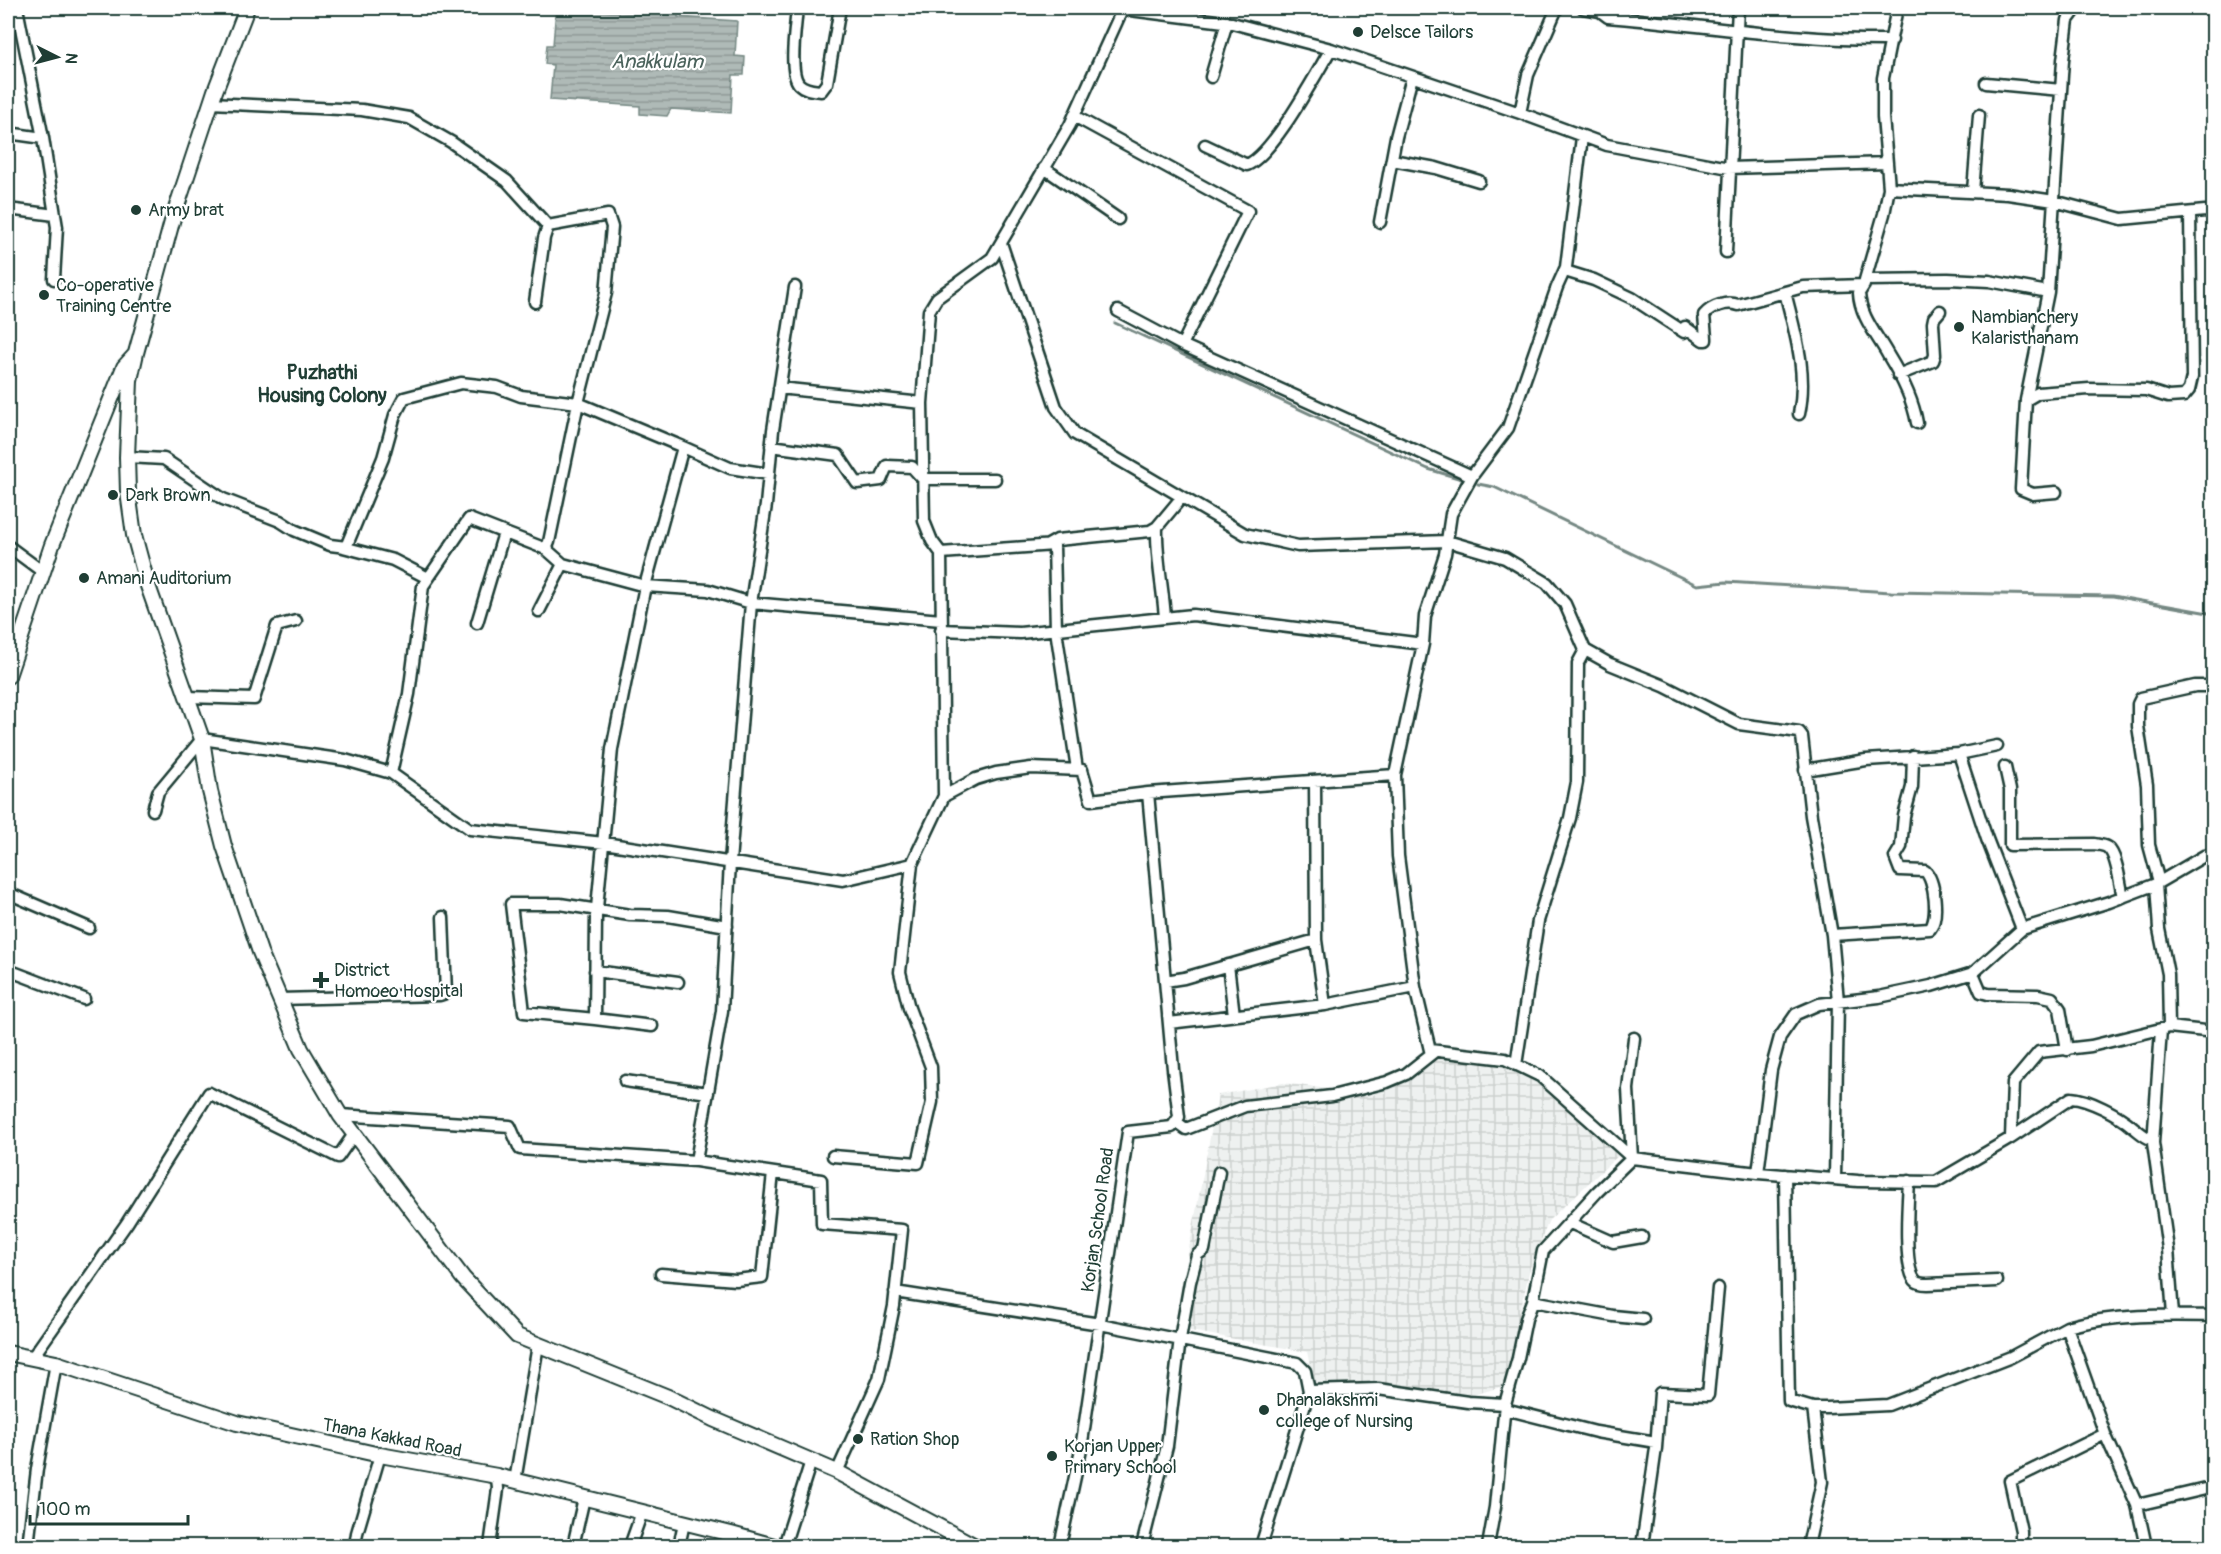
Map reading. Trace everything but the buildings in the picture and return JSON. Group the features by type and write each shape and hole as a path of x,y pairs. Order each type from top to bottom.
{"main road":[{"path":"247,8 211,102 173,218 136,353 130,380 128,492 134,535 164,634 202,739 210,791 224,846 260,952 301,1049 340,1115 354,1134 463,1278 517,1336 668,1397 713,1419 837,1472 975,1546"},
{"path":"8,676 42,572 113,391 124,367 136,353"},
{"name":"Thana Kakkad Road","path":"8,1353 56,1363 237,1424 380,1455 515,1480 774,1546"}],"street":[{"path":"17,8 43,138 57,227 54,279"},
{"path":"797,8 794,72 798,83 807,90 821,91 827,83 840,8"},
{"path":"833,1156 918,1163 932,1102 931,1067 909,1008 900,972 912,864 944,795 941,553 932,541 924,521 922,403 929,311 937,298 992,258 1074,116 1122,8 1227,22 1331,50 1520,113 1606,145 1729,168 1887,163"},
{"path":"1520,113 1528,75 1557,8"},
{"path":"1583,8 1600,9 1608,17 1737,31 1844,40 1892,40"},
{"path":"1726,252 1738,8"},
{"path":"1897,8 1883,78 1883,117 1889,188 1884,214 1859,292 1863,312 1910,398 1917,423"},
{"path":"2056,492 2033,494 2021,489 2026,400 2048,292 2067,27 2071,15 2077,8"},
{"path":"1210,77 1227,22"},
{"path":"1205,145 1247,165 1257,161 1290,117 1331,50"},
{"path":"1380,222 1396,137 1412,77"},
{"path":"1986,83 2061,90"},
{"path":"211,102 362,110 409,118 451,142 507,181 548,226"},
{"path":"1973,191 1979,114"},
{"path":"1074,116 1248,211 1182,345"},
{"path":"8,133 43,138"},
{"path":"1582,136 1573,229 1565,271 1557,287 1508,428 1472,476 1451,514 1445,554 1425,616 1423,644 1395,775 1398,856 1415,987 1430,1050 1505,1059 1540,1076 1632,1158 1758,1173 1835,1179 1935,1182 2011,1138 2071,1098 2080,1099 2111,1113 2153,1140"},
{"path":"1392,160 1436,168 1479,181"},
{"path":"1044,168 1118,219"},
{"path":"1889,188 2007,194 2054,201 2122,219 2214,213"},
{"path":"8,209 55,215"},
{"path":"2026,400 2038,393 2090,389 2146,390 2168,397 2184,396 2189,390 2192,377 2190,213"},
{"path":"546,549 578,403 606,293 612,227 608,215 548,226"},
{"path":"535,302 544,238 548,226"},
{"path":"1001,243 1056,407 1075,434 1245,534 1298,546 1447,541 1504,558 1547,583 1565,604 1585,650 1739,724 1799,732 1802,736 1810,816 1832,935 1838,1001 1835,1179"},
{"path":"1565,271 1621,292 1684,332 1685,327 1703,340 1706,340 1704,315 1709,309 1732,303 1738,305 1803,287 1948,279 1989,280 2048,292"},
{"path":"696,1161 722,1011 730,862 751,603 766,505 779,388 795,287"},
{"path":"1785,292 1803,369 1802,400 1798,414"},
{"path":"1118,311 1182,345 1472,476"},
{"path":"1898,375 1933,361 1935,355 1933,323 1940,311"},
{"path":"343,547 346,547 383,458 395,415 404,398 461,383 497,387 522,396 578,403 730,468 769,474"},
{"path":"779,388 922,403"},
{"path":"771,446 838,455 857,483 881,480 887,466 912,467 923,479 995,479"},
{"path":"595,1019 597,908 612,749 645,586 683,447"},
{"path":"127,457 164,459 223,499 280,521 294,530 330,545 393,560 428,578"},
{"path":"1048,545 1057,540 1150,531 1157,527 1182,497"},
{"path":"391,773 409,694 423,586 469,519 546,549 562,564 645,586 708,590 751,603 1020,633 1193,615 1423,644"},
{"path":"1157,527 1156,552 1161,574 1165,618"},
{"path":"477,623 504,533"},
{"path":"941,553 1054,544 1056,630 1077,769"},
{"path":"8,546 42,572"},
{"path":"540,611 562,564"},
{"path":"187,697 254,699 277,626 296,621"},
{"path":"1516,1065 1538,921 1570,818 1577,782 1578,663 1585,650"},
{"path":"2172,1315 2168,1249 2153,1140 2165,1028 2168,974 2159,928 2158,883 2149,845 2147,785 2138,726 2138,704 2141,698 2195,686 2214,686"},
{"path":"153,810 158,792 202,739 345,760 391,773 470,829 604,843 843,880 912,864"},
{"path":"1805,770 1866,760 1959,754 1997,746"},
{"path":"1959,754 1987,839 2022,928"},
{"path":"1832,935 1930,928 1935,923 1929,874 1925,871 1900,870 1895,857 1901,847 1904,816 1912,787 1913,756"},
{"path":"2005,767 2010,790 2010,845 2094,844 2106,846 2111,850 2123,897"},
{"path":"944,795 976,779 996,773 1031,768 1082,770 1091,800 1395,775"},
{"path":"1315,782 1316,940 1325,1005"},
{"name":"Korjan School Road","path":"1060,1546 1081,1449 1128,1132 1172,1127 1179,1117 1148,794"},
{"path":"1758,1173 1771,1070 1780,1037 1796,1014 1819,1004 1879,998 1973,973 2022,928 2123,897 2158,883 2204,856 2214,854"},
{"path":"8,893 89,928"},
{"path":"652,1026 524,1012 511,904 560,904 630,915 668,916 727,926"},
{"path":"279,999 446,993 442,917"},
{"path":"1165,981 1316,940"},
{"path":"1228,965 1234,1015"},
{"path":"8,970 84,999"},
{"path":"596,971 678,982"},
{"path":"1973,973 1981,992 2038,995 2052,998 2060,1009 2067,1050"},
{"path":"1169,1023 1325,1005 1415,987"},
{"path":"2011,1138 2013,1083 2039,1052 2067,1050 2165,1028 2214,1032"},
{"path":"1488,1546 1495,1507 1505,1407 1533,1301 1543,1251 1632,1158 1628,1089 1634,1038"},
{"path":"1179,1124 1186,1129 1245,1106 1332,1096 1386,1082 1406,1074 1435,1051"},
{"path":"624,1081 708,1093"},
{"path":"32,1358 127,1223 209,1093 338,1157 354,1134"},
{"path":"340,1115 510,1126 520,1149 696,1161 821,1180 822,1224 903,1230 895,1292 879,1379 837,1472"},
{"path":"1142,1546 1167,1446 1180,1339 1192,1273 1197,1256 1204,1250 1219,1172"},
{"path":"661,1274 736,1280 762,1277 773,1173"},
{"path":"1785,1175 1789,1401 1813,1408 1888,1405 2011,1357 2067,1327 2086,1322 2172,1315 2214,1316"},
{"path":"1909,1181 1908,1252 1911,1273 1915,1280 1928,1284 1997,1281"},
{"path":"1570,1222 1612,1242 1642,1237"},
{"path":"1642,1546 1660,1393 1708,1395 1718,1288"},
{"path":"895,1292 1100,1324 1297,1364 1305,1371 1309,1391 1261,1546"},
{"path":"1533,1301 1613,1316 1643,1319"},
{"path":"2067,1327 2105,1434 2137,1504 2146,1546"},
{"path":"515,1480 538,1345"},
{"path":"28,1546 36,1469 56,1363"},
{"path":"1309,1391 1378,1389 1505,1407 1596,1432 1656,1442"},
{"path":"1808,1546 1822,1482 1813,1408"},
{"path":"2021,1546 2021,1531 2010,1481 2105,1434"},
{"path":"355,1546 380,1455"},
{"path":"784,1546 811,1461"},
{"path":"490,1546 498,1489 497,1476"},
{"path":"2137,1504 2214,1487"},
{"path":"573,1546 584,1498"},
{"path":"630,1546 642,1512"},
{"path":"679,1546 684,1523"}],"shaded area":[{"path":"1441,1050 1515,1070 1545,1085 1621,1153 1549,1220 1530,1268 1504,1386 1470,1396 1373,1381 1315,1387 1307,1352 1174,1328 1218,1095 1283,1083 1373,1095"}],"water":[{"name":"Anakkulam","path":"556,8 644,14 645,8 678,9 678,17 737,21 735,56 745,57 744,75 733,75 731,113 671,109 667,116 640,114 640,106 550,100 553,65 545,64 547,45 553,45"}],"waterway":[{"path":"1115,323 1428,469 1465,480"},
{"path":"1478,484 1494,487 1697,585 1726,582 1891,592 2113,596 2214,614"}],"place":[{"name":"Delsce Tailors","path":"1358,32"},
{"name":"Army brat","path":"136,210"},
{"name":"Co-operative Training Centre","path":"44,295"},
{"name":"Nambianchery Kalaristhanam","path":"1959,327"},
{"name":"Dark Brown","path":"113,495"},
{"name":"Amani Auditorium","path":"84,578"},
{"name":"District Homoeo Hospital","path":"321,980"},
{"name":"Dhanalakshmi college of Nursing","path":"1264,1410"},
{"name":"Ration Shop","path":"858,1439"},
{"name":"Korjan Upper Primary School","path":"1052,1456"}],"district":[{"name":"Puzhathi Housing Colony","path":"322,384"}]}
